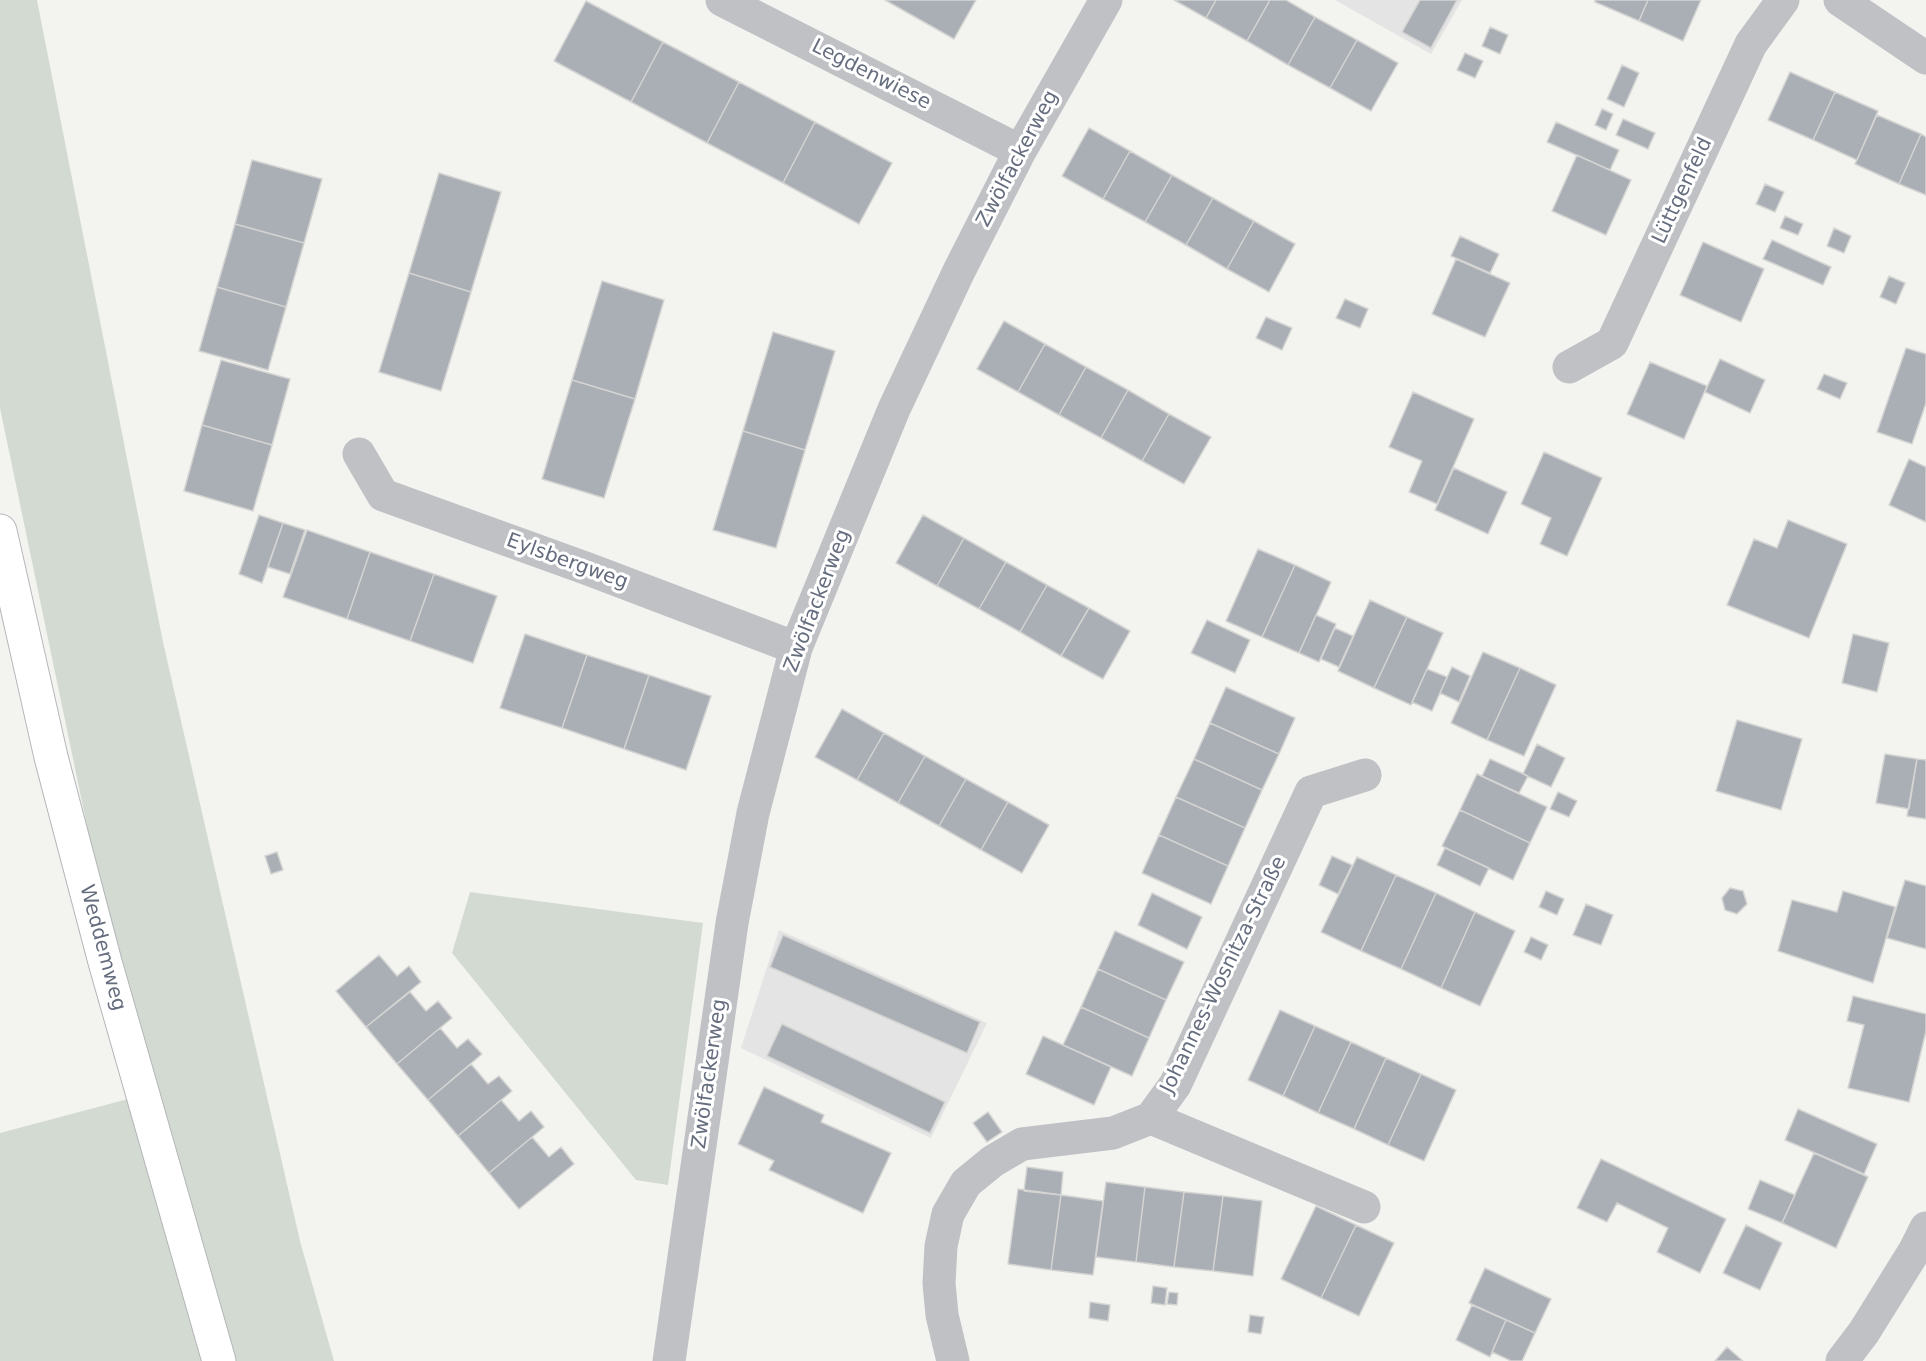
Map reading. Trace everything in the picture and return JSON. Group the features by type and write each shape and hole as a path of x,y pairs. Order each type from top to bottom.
{"main road":[{"name":"Weddemweg","path":"0,531 51,757 105,962 219,1361"}],"street":[{"name":"Legdenwiese","path":"722,0 1020,151"},
{"name":"Zwölfackerweg","path":"669,1361 732,923 753,813 796,648 894,409 959,271 1020,151 1106,0"},
{"name":"Lüttgenfeld","path":"1569,367 1612,342 1751,44 1783,0"},
{"path":"1840,0 1926,58"},
{"name":"Eylsbergweg","path":"359,454 383,495 599,573 796,648"},
{"name":"Johannes-Wosnitza-Straße","path":"1151,1118 1174,1085 1184,1065 1311,792 1365,775"},
{"path":"953,1361 942,1315 939,1283 948,1214 966,1183 993,1161 1022,1144 1113,1133 1151,1118 1364,1207"},
{"path":"1842,1361 1864,1332 1915,1250 1926,1228"}],"shaded area":[{"path":"0,0 37,0 163,642 300,1241 334,1361 0,1361 0,1133 143,1095 0,408"},
{"path":"1335,0 1462,0 1431,54"},
{"path":"470,892 703,923 668,1185 636,1180 452,953"},
{"path":"779,930 987,1023 931,1138 741,1048"}],"building":[{"path":"885,0 976,0 954,39"},
{"path":"1174,0 1216,0 1206,18"},
{"path":"1216,0 1270,0 1247,41 1206,18"},
{"path":"1270,0 1286,0 1315,17 1288,65 1247,41"},
{"path":"1420,0 1457,0 1431,48 1402,32"},
{"path":"1595,0 1648,0 1639,21 1595,2"},
{"path":"1648,0 1701,0 1683,41 1639,21"},
{"path":"586,1 663,42 631,102 554,61"},
{"path":"1315,17 1357,40 1330,88 1288,65"},
{"path":"1490,27 1508,35 1500,54 1482,46"},
{"path":"1357,40 1398,63 1371,111 1330,88"},
{"path":"663,42 739,82 707,143 631,102"},
{"path":"1465,53 1483,61 1475,78 1457,70"},
{"path":"1622,65 1639,73 1624,107 1607,99"},
{"path":"1790,72 1835,92 1813,140 1768,120"},
{"path":"739,82 815,122 783,183 707,143"},
{"path":"1835,92 1878,111 1857,160 1813,140"},
{"path":"1602,109 1613,114 1606,130 1595,125"},
{"path":"1877,115 1921,134 1899,184 1855,164"},
{"path":"1623,119 1655,133 1648,149 1616,135"},
{"path":"815,122 892,163 859,224 783,183"},
{"path":"1556,122 1619,150 1610,170 1547,142"},
{"path":"1089,128 1130,151 1103,199 1062,176"},
{"path":"1921,134 1926,137 1926,195 1899,184"},
{"path":"1130,151 1172,175 1145,222 1103,199"},
{"path":"1577,155 1631,180 1606,235 1552,211"},
{"path":"252,160 322,179 304,243 235,224"},
{"path":"439,173 501,192 471,292 409,273"},
{"path":"1172,175 1213,198 1186,245 1145,222"},
{"path":"1765,184 1784,192 1775,212 1756,204"},
{"path":"1213,198 1254,221 1227,269 1186,245"},
{"path":"1785,216 1803,224 1798,235 1780,228"},
{"path":"1254,221 1295,244 1269,292 1227,269"},
{"path":"235,224 304,243 286,307 217,287"},
{"path":"1834,228 1851,236 1844,253 1827,246"},
{"path":"1460,236 1499,254 1490,273 1451,256"},
{"path":"1772,240 1831,267 1823,285 1763,259"},
{"path":"1703,242 1764,269 1741,322 1680,295"},
{"path":"1456,259 1510,283 1485,337 1432,314"},
{"path":"409,273 471,292 441,391 379,372"},
{"path":"1889,276 1905,283 1896,304 1880,297"},
{"path":"602,281 664,300 635,399 572,380"},
{"path":"217,287 286,307 268,370 199,351"},
{"path":"1345,299 1368,309 1360,328 1336,318"},
{"path":"1266,317 1292,328 1282,350 1256,338"},
{"path":"1004,321 1045,344 1018,392 977,369"},
{"path":"773,332 835,351 805,450 743,431"},
{"path":"1045,344 1086,367 1059,415 1018,392"},
{"path":"1906,348 1926,354 1926,403 1912,444 1877,432"},
{"path":"1720,359 1765,380 1750,413 1705,392"},
{"path":"221,360 290,379 272,445 202,425"},
{"path":"1650,362 1707,386 1684,439 1627,414"},
{"path":"1086,367 1128,390 1101,438 1059,415"},
{"path":"1824,374 1847,383 1840,399 1817,389"},
{"path":"572,380 635,399 604,498 542,479"},
{"path":"1128,390 1169,414 1142,461 1101,438"},
{"path":"1413,392 1474,419 1437,504 1409,492 1422,461 1389,447"},
{"path":"1169,414 1211,437 1184,484 1142,461"},
{"path":"202,425 272,445 253,511 184,491"},
{"path":"743,431 805,450 776,548 713,530"},
{"path":"1544,452 1602,478 1567,556 1540,544 1551,518 1521,504"},
{"path":"1909,459 1926,467 1926,522 1889,505"},
{"path":"1454,468 1507,492 1488,534 1435,510"},
{"path":"259,515 283,523 262,583 239,574"},
{"path":"923,515 964,538 937,586 896,563"},
{"path":"1788,520 1847,544 1809,638 1727,605 1754,539 1777,548"},
{"path":"283,523 305,530 290,574 268,567"},
{"path":"307,530 370,552 347,619 283,597"},
{"path":"964,538 1006,562 979,609 937,586"},
{"path":"1258,549 1295,565 1262,637 1226,621"},
{"path":"370,552 434,574 410,641 347,619"},
{"path":"1006,562 1047,585 1020,632 979,609"},
{"path":"1295,565 1331,582 1299,653 1262,637"},
{"path":"434,574 497,596 473,663 410,641"},
{"path":"1047,585 1089,608 1061,656 1020,632"},
{"path":"1370,600 1407,617 1374,688 1338,671"},
{"path":"1089,608 1130,631 1103,679 1061,656"},
{"path":"1316,615 1336,624 1319,662 1299,653"},
{"path":"1407,617 1443,633 1411,705 1374,688"},
{"path":"1207,620 1250,640 1235,673 1191,653"},
{"path":"1335,628 1353,636 1339,667 1321,659"},
{"path":"525,634 587,655 562,728 500,708"},
{"path":"1853,634 1889,643 1877,692 1842,683"},
{"path":"1483,652 1520,668 1487,740 1451,723"},
{"path":"587,655 649,675 624,749 562,728"},
{"path":"1452,667 1470,676 1459,702 1440,693"},
{"path":"1520,668 1556,685 1524,756 1487,740"},
{"path":"1427,669 1447,677 1432,711 1412,702"},
{"path":"649,675 711,696 686,770 624,749"},
{"path":"1226,687 1295,718 1279,754 1210,723"},
{"path":"842,709 884,733 857,780 815,757"},
{"path":"1737,720 1802,739 1781,810 1716,791"},
{"path":"1210,723 1279,754 1262,790 1194,759"},
{"path":"884,733 925,756 898,803 857,780"},
{"path":"1537,744 1565,758 1551,787 1523,774"},
{"path":"1885,754 1917,759 1909,809 1876,803"},
{"path":"925,756 966,779 939,826 898,803"},
{"path":"1194,759 1262,790 1245,828 1176,797"},
{"path":"1490,759 1528,776 1519,793 1482,776"},
{"path":"1917,759 1926,760 1926,819 1907,816"},
{"path":"1477,774 1547,807 1530,843 1460,810"},
{"path":"966,779 1008,802 981,850 939,826"},
{"path":"1558,792 1577,801 1569,817 1550,809"},
{"path":"1176,797 1245,828 1228,866 1159,835"},
{"path":"1008,802 1049,825 1022,873 981,850"},
{"path":"1460,810 1530,843 1513,880 1442,846"},
{"path":"1159,835 1228,866 1211,904 1142,873"},
{"path":"1445,848 1489,868 1480,886 1437,865"},
{"path":"277,852 283,870 271,874 265,856"},
{"path":"1332,856 1352,865 1338,894 1319,885"},
{"path":"1357,857 1396,875 1361,951 1321,932"},
{"path":"1396,875 1436,893 1401,969 1361,951"},
{"path":"1905,880 1926,886 1926,949 1887,938"},
{"path":"1730,888 1743,891 1747,904 1737,914 1725,910 1722,898"},
{"path":"1546,891 1564,899 1557,915 1539,907"},
{"path":"1843,891 1895,907 1873,983 1778,951 1792,900 1837,912"},
{"path":"1152,893 1202,917 1187,949 1138,925"},
{"path":"1436,893 1475,912 1441,988 1401,969"},
{"path":"1586,904 1613,915 1601,945 1573,935"},
{"path":"1475,912 1515,931 1480,1006 1441,988"},
{"path":"1115,931 1184,962 1166,1000 1098,969"},
{"path":"783,935 980,1022 967,1053 770,967"},
{"path":"1531,937 1548,945 1541,960 1524,952"},
{"path":"379,955 397,976 409,966 421,982 366,1027 336,991"},
{"path":"1098,969 1166,1000 1149,1038 1081,1007"},
{"path":"410,992 426,1011 438,1001 452,1018 397,1064 366,1027"},
{"path":"1853,996 1926,1014 1926,1031 1909,1102 1848,1088 1864,1025 1847,1021"},
{"path":"1081,1007 1149,1038 1132,1076 1063,1045"},
{"path":"1280,1010 1315,1026 1283,1096 1248,1080"},
{"path":"782,1024 945,1102 930,1133 767,1056"},
{"path":"1315,1026 1351,1042 1318,1113 1283,1096"},
{"path":"440,1028 457,1048 468,1039 482,1054 428,1100 397,1064"},
{"path":"1043,1036 1111,1067 1094,1105 1026,1074"},
{"path":"1351,1042 1386,1058 1354,1129 1318,1113"},
{"path":"1386,1058 1421,1074 1388,1145 1354,1129"},
{"path":"471,1064 488,1084 499,1076 512,1091 458,1136 428,1100"},
{"path":"1421,1074 1456,1090 1424,1161 1388,1145"},
{"path":"764,1087 824,1115 821,1122 891,1153 863,1213 769,1170 774,1161 738,1144"},
{"path":"501,1100 519,1121 531,1111 544,1127 489,1173 458,1136"},
{"path":"1798,1109 1877,1144 1864,1174 1785,1140"},
{"path":"988,1112 1002,1132 987,1142 973,1123"},
{"path":"532,1137 549,1157 561,1147 574,1164 519,1209 489,1173"},
{"path":"1814,1153 1868,1177 1836,1248 1782,1223"},
{"path":"1601,1159 1726,1219 1700,1273 1657,1252 1668,1228 1617,1203 1607,1222 1577,1208"},
{"path":"1027,1167 1063,1172 1061,1195 1024,1191"},
{"path":"1760,1180 1795,1195 1782,1223 1748,1209"},
{"path":"1106,1182 1145,1187 1136,1262 1096,1257"},
{"path":"1145,1187 1184,1192 1174,1267 1136,1262"},
{"path":"1018,1189 1061,1195 1051,1270 1008,1264"},
{"path":"1184,1192 1223,1196 1213,1271 1174,1267"},
{"path":"1061,1195 1103,1201 1093,1275 1051,1270"},
{"path":"1223,1196 1262,1201 1253,1276 1213,1271"},
{"path":"1316,1206 1356,1225 1321,1298 1281,1279"},
{"path":"1356,1225 1394,1243 1359,1316 1321,1298"},
{"path":"1746,1225 1782,1243 1760,1290 1723,1273"},
{"path":"1485,1268 1551,1299 1535,1333 1469,1303"},
{"path":"1153,1286 1167,1288 1165,1305 1151,1303"},
{"path":"1169,1292 1178,1293 1177,1305 1167,1304"},
{"path":"1090,1302 1110,1305 1108,1321 1089,1318"},
{"path":"1472,1305 1506,1320 1490,1357 1456,1340"},
{"path":"1250,1315 1264,1317 1261,1334 1248,1332"},
{"path":"1506,1320 1535,1333 1522,1361 1511,1361 1492,1352"},
{"path":"1727,1347 1743,1361 1715,1361"}]}
